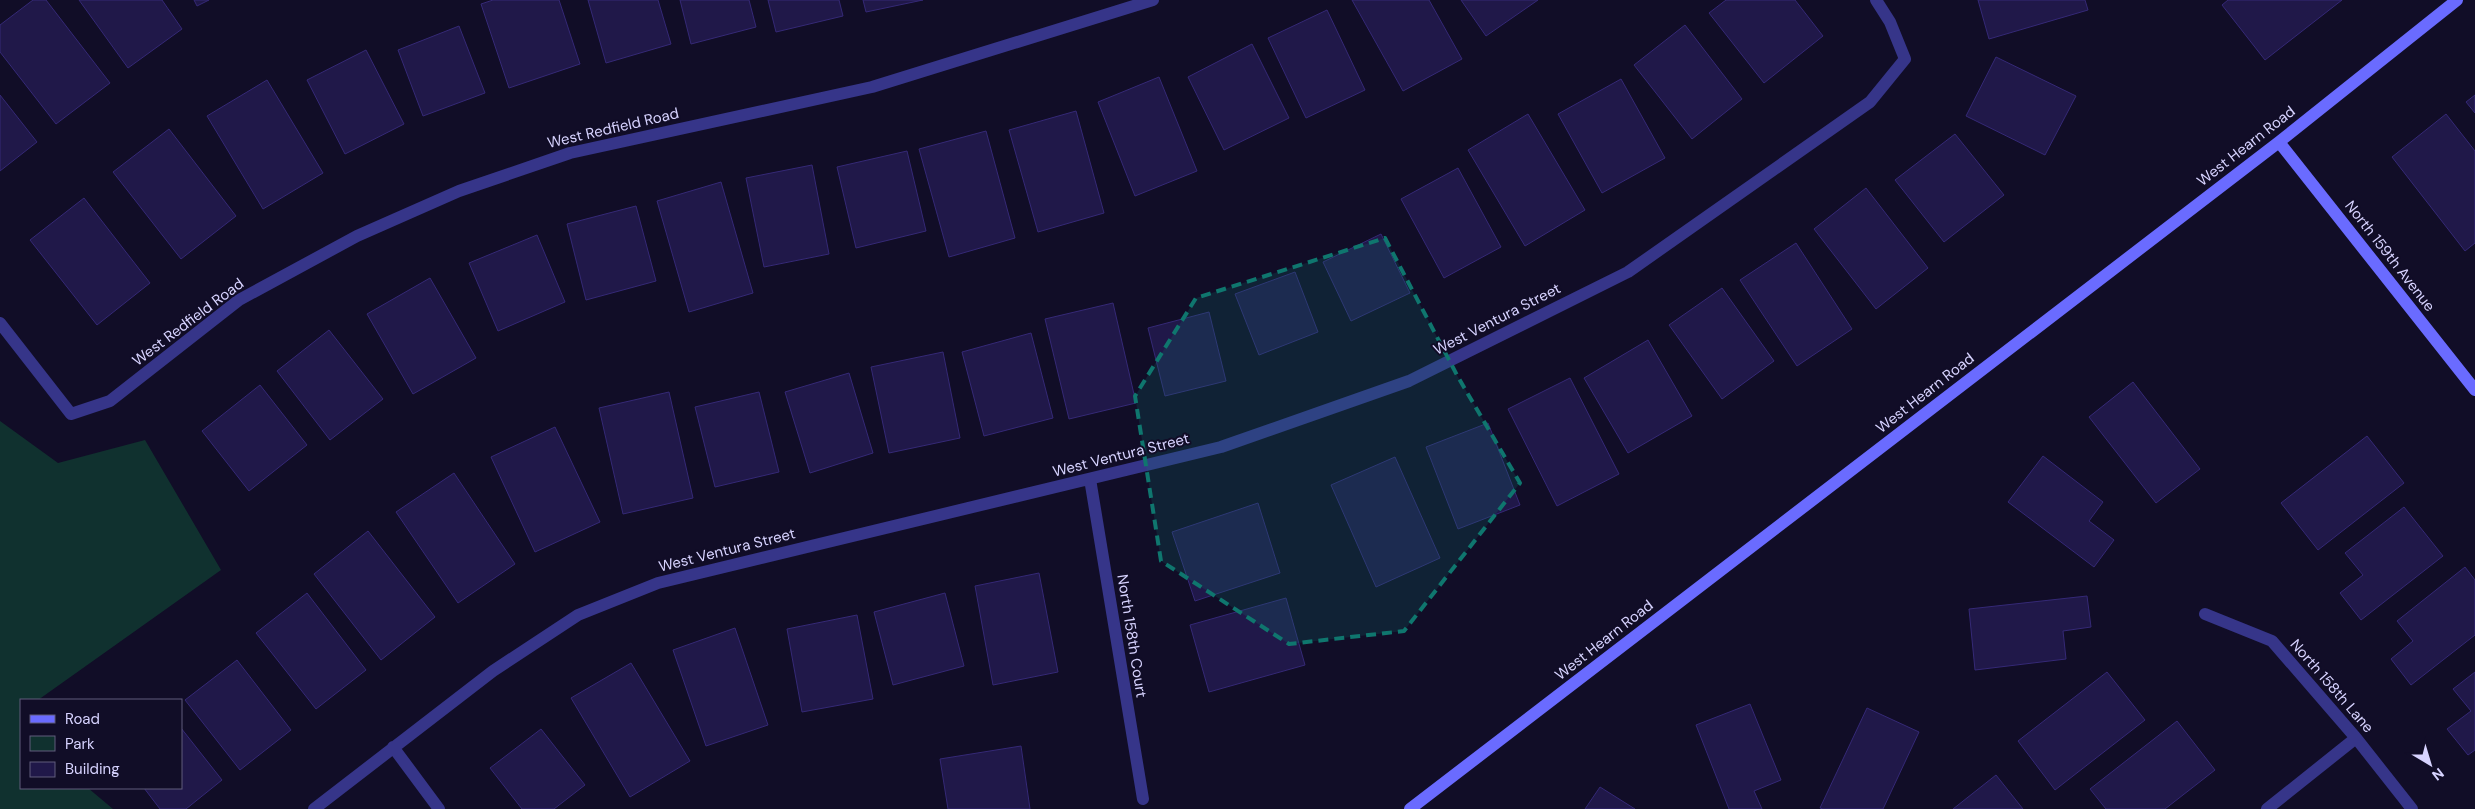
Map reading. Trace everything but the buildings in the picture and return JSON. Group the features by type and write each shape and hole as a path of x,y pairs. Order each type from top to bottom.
{"street":[{"name":"West Redfield Road","path":"0,323 71,414 110,401 239,300 357,236 459,191 570,153 872,87 1153,0"},
{"name":"West Ventura Street","path":"314,809 493,671 578,615 658,583 1221,447 1409,381 1628,272 1870,102 1905,58 1890,22 1876,0"},
{"name":"West Hearn Road","path":"1410,809 2279,142 2454,1"},
{"name":"North 159th Avenue","path":"2279,142 2475,390"},
{"name":"North 158th Court","path":"1090,479 1143,799"},
{"name":"North 158th Lane","path":"2205,614 2272,641 2356,738 2412,809"},
{"path":"2267,809 2356,738"},
{"path":"393,747 439,809"}],"highlighted area":[{"path":"1385,238 1458,377 1520,483 1404,631 1289,644 1161,561 1135,396 1196,298"}],"green space":[{"path":"0,421 58,463 145,440 221,570 39,699 20,699 20,789 89,789 113,809 0,809"}]}
